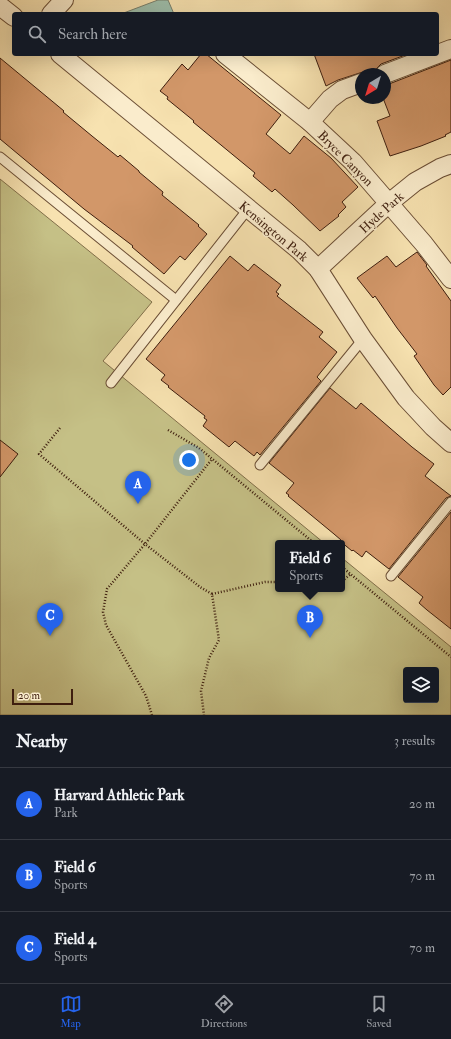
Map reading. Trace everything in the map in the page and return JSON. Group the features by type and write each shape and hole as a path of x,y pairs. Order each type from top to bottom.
{"street":[{"path":"53,12 64,0"},
{"path":"0,6 12,15"},
{"path":"439,54 451,49"},
{"name":"Kensington Park","path":"62,56 299,250 318,270 363,339 406,398 433,427 451,443"},
{"name":"Bryce Canyon","path":"228,56 310,122 353,162 424,244 451,279"},
{"path":"391,72 433,56"},
{"path":"310,122 330,99 342,90 355,85"},
{"name":"Hyde Park","path":"318,270 389,203 415,182 440,168 451,164"}],"lane":[{"path":"0,157 176,300"},
{"path":"111,383 248,209"},
{"path":"260,466 363,339"},
{"path":"392,576 451,502"}],"path":[{"path":"60,428 39,454 145,544 200,587 212,594 265,582 275,582"},
{"path":"168,430 199,448 310,540"},
{"path":"152,715 146,696 106,625 102,612 107,588 145,544 212,459"},
{"path":"345,569 451,657"},
{"path":"345,579 351,574"},
{"path":"204,715 202,691 209,658 219,640 212,594"}],"shaded area":[{"path":"158,0 168,0 173,12 126,12"},
{"path":"0,179 152,302 103,361 320,540 275,540 275,592 345,592 345,560 451,647 451,715 0,715"}],"building":[{"path":"199,56 208,56 281,115 266,134 290,154 304,136 331,158 358,187 342,202 346,207 338,215 339,216 320,231 275,189 272,192 253,176 255,173 167,99 168,97 160,91 182,64 188,70"},
{"path":"315,56 403,56 381,64 377,68 355,68 355,74 326,86"},
{"path":"0,58 92,136 118,157 120,155 163,192 162,195 199,225 198,226 207,234 185,260 180,256 164,274 132,247 133,246 84,209 0,139"},
{"path":"451,60 451,132 445,135 446,136 421,146 390,156 377,121 390,116 385,104 391,104 391,83"},
{"path":"417,252 451,301 451,387 443,395 434,385 414,356 417,354 375,296 373,298 357,278 387,256 396,267"},
{"path":"230,256 248,271 254,264 281,285 276,292 279,294 277,296 323,332 319,337 337,352 317,377 321,381 260,455 257,452 254,456 235,441 229,447 203,426 207,420 204,418 205,416 168,387 169,386 161,380 165,375 146,359"},
{"path":"330,388 356,409 361,403 434,464 425,476 451,496 446,498 389,569 366,551 362,557 353,550 352,551 345,545 345,540 341,540 288,496 289,495 286,493 294,483 269,463"},
{"path":"0,440 18,454 0,477"},
{"path":"451,512 451,629 419,603 423,597 398,577"}],"place":[{"name":"Harvard Athletic Park","path":"138,504"},
{"name":"Field 4","path":"50,636"},
{"name":"Field 6","path":"310,638"}]}
